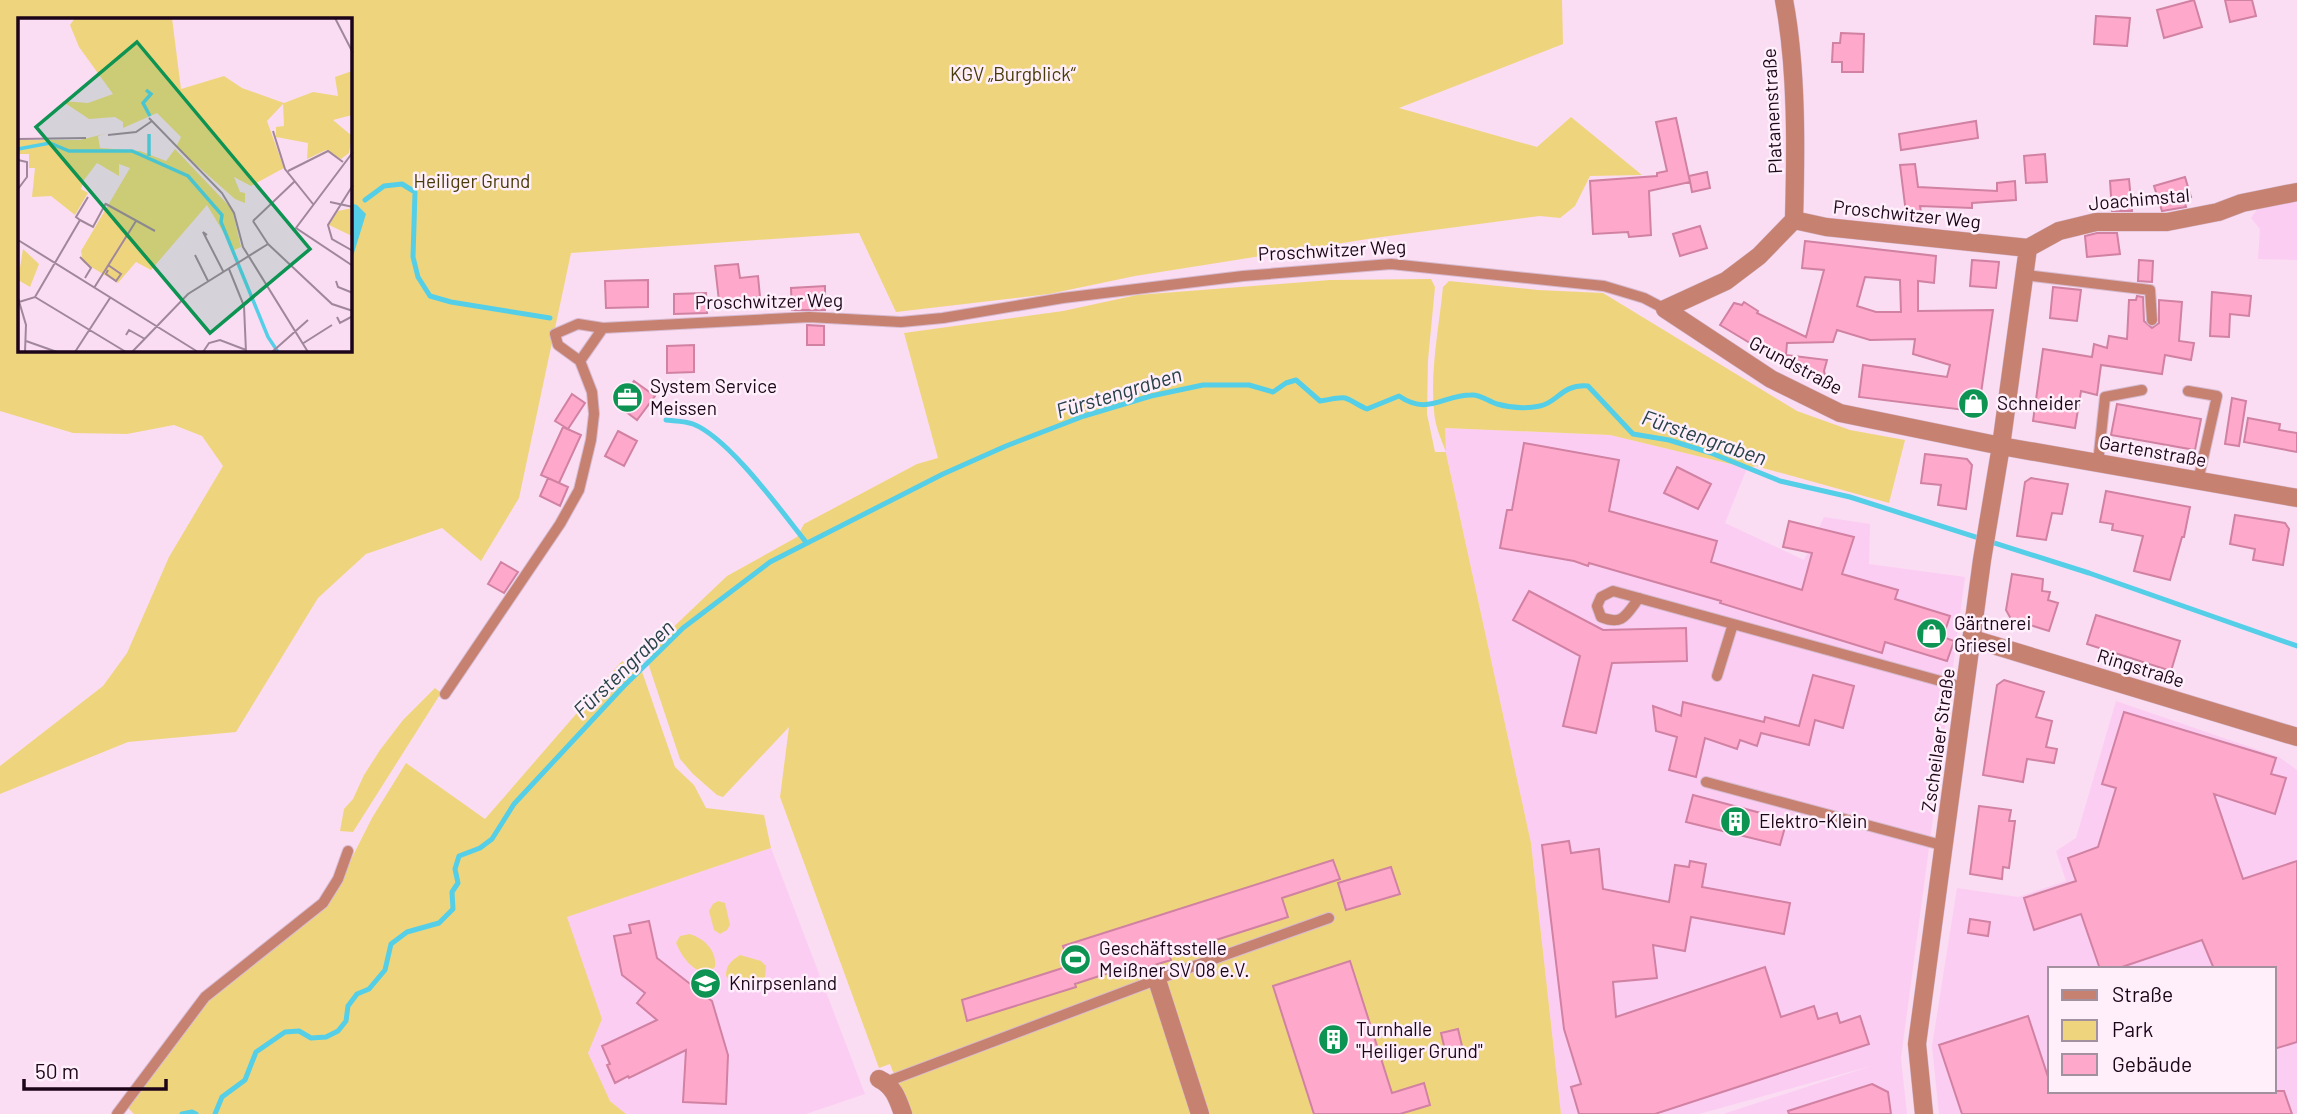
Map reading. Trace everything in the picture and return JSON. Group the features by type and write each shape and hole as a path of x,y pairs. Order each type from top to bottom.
{"street":[{"name":"Platanenstraße","path":"1784,0 1789,24 1797,169 1794,220"},
{"name":"Joachimstal","path":"2028,248 2059,231 2096,222 2167,222 2297,192"},
{"name":"Proschwitzer Weg","path":"1794,220 1826,227 2028,248"},
{"path":"1665,309 1726,281 1759,256 1794,220"},
{"name":"Zscheilaer Straße","path":"1924,1114 1917,1044 1982,560 2001,446 2028,248"},
{"name":"Grundstraße","path":"1665,309 1771,379 1840,413 2001,446"},
{"name":"Gartenstraße","path":"2001,446 2297,498"},
{"name":"Ringstraße","path":"1973,639 2297,737"},
{"path":"1157,980 1200,1114"},
{"path":"883,1080 896,1094 903,1114"}],"lane":[{"name":"Proschwitzer Weg","path":"580,362 558,345 555,334 578,324 603,328 809,317 901,323 1063,298 1243,276 1391,264 1604,286 1644,298 1665,309"},
{"path":"2025,275 2150,290 2152,320"},
{"path":"445,694 573,504 583,476 594,414 592,391 580,362 603,328"},
{"path":"2098,463 2105,397 2142,390"},
{"path":"2188,391 2217,396 2198,481"},
{"path":"1639,598 1966,688"},
{"path":"1717,676 1733,624"},
{"path":"1706,782 1945,846"},
{"path":"117,1114 205,997 323,903 338,879 348,851"},
{"path":"883,1080 1329,918"}],"shaded area":[{"path":"2297,200 2297,260 2258,259 2260,229 2251,218 2260,205"},
{"path":"1444,428 1610,435 1747,468 1725,523 1804,560 1824,517 1870,524 1869,564 1965,577 1901,1058 1907,1114 1723,1114 1871,1066 1699,1114 1561,1114 1531,843 1446,453"},
{"path":"2116,701 2279,757 2297,770 2297,1114 1939,1114 1932,1046 1957,888 2018,897 2066,881 2056,851 2076,838"},
{"name":"Knirpsenland","path":"771,848 865,1094 806,1114 626,1114 610,1101 587,1053 602,1019 566,917"}],"green space":[{"name":"Heiliger Grund","path":"0,0 1562,0 1563,44 1399,108 1537,147 1571,117 1642,175 1590,176 1575,206 1560,218 1540,216 1374,238 1135,276 1049,294 896,312 859,233 571,253 519,498 481,561 442,528 366,554 318,598 236,732 128,742 0,794 0,766 103,686 127,653 169,557 223,466 202,436 174,425 127,434 73,433 0,411"},
{"path":"1431,279 1435,287 1428,360 1427,414 1435,452 1446,452 1531,843 1561,1114 909,1114 890,1064 879,1068 780,797 789,727 723,797 717,795 680,759 645,654 727,576 797,537 804,524 917,464 938,458 904,333 1063,311 1137,295 1330,280"},
{"path":"1449,281 1603,293 1797,411 1850,430 1905,440 1889,503 1756,466 1747,468 1610,435 1445,428 1446,452 1435,417 1433,380 1443,287"},
{"path":"638,660 675,767 694,785 706,808 764,815 771,848 567,917 602,1019 588,1053 610,1101 626,1114 134,1114 127,1107 208,1001 327,907 372,818 406,763 485,819 622,661 630,668"},
{"path":"435,688 441,693 353,832 340,831 344,809 353,799 380,750 403,720"},
{"path":"718,901 725,903 730,925 720,934 714,930 709,911"},
{"path":"690,934 705,942 712,951 715,967 707,973 688,962 676,943 680,936"},
{"path":"740,955 761,961 766,966 765,978 755,987 733,983 726,976 730,964"}],"water":[{"path":"352,204 366,214 352,257"}],"building":[{"path":"2194,0 2202,27 2164,38 2157,10"},
{"path":"2225,0 2252,0 2256,16 2230,22"},
{"path":"2096,16 2130,18 2127,46 2094,44"},
{"path":"1841,33 1864,34 1863,72 1842,72 1842,62 1832,62 1833,43 1840,43"},
{"path":"1676,118 1690,182 1649,191 1651,235 1629,237 1628,232 1593,234 1590,181 1657,176 1657,173 1667,171 1656,122"},
{"path":"1976,121 1978,138 1901,150 1899,134"},
{"path":"2045,154 2047,182 2026,183 2024,156"},
{"path":"1915,164 1918,187 1997,191 1997,183 2015,181 2016,200 1972,203 1972,208 1920,206 1922,219 1907,221 1900,165"},
{"path":"1707,172 1710,188 1692,192 1689,176"},
{"path":"2185,177 2191,197 2184,199 2186,207 2162,211 2154,186"},
{"path":"2129,179 2132,211 2112,211 2110,181"},
{"path":"1700,226 1707,248 1680,256 1673,234"},
{"path":"2117,233 2120,254 2087,257 2085,236"},
{"path":"1805,241 1936,256 1934,283 1918,281 1918,311 1993,310 1979,407 1973,411 1859,397 1863,365 1947,377 1950,365 1913,354 1915,339 1870,340 1837,330 1833,342 1787,343 1786,355 1827,360 1824,371 1827,383 1767,356 1768,354 1720,325 1734,303 1742,305 1744,302 1758,311 1757,313 1806,337 1824,270 1802,268","holes":["1865,277 1900,280 1901,312 1876,312 1857,306"]},
{"path":"1972,260 1999,262 1996,288 1970,286"},
{"path":"2139,260 2153,261 2152,282 2138,281"},
{"path":"738,264 740,278 758,276 760,297 719,301 715,266"},
{"path":"648,280 648,307 606,308 605,281"},
{"path":"825,286 825,310 792,310 791,288"},
{"path":"2053,287 2081,290 2077,321 2050,318"},
{"path":"2212,292 2251,296 2249,316 2230,314 2229,337 2210,336"},
{"path":"706,293 707,313 674,314 674,294"},
{"path":"2137,296 2143,297 2144,321 2152,328 2159,323 2159,300 2182,302 2179,341 2194,343 2191,360 2165,355 2162,374 2101,365 2097,395 2081,391 2075,428 2033,421 2043,349 2092,357 2094,344 2107,348 2109,336 2127,339 2129,300 2136,300"},
{"path":"807,325 824,326 824,345 807,345"},
{"path":"694,345 694,372 667,373 667,346"},
{"path":"634,381 655,396 637,420 617,405"},
{"path":"572,394 585,403 568,429 555,421"},
{"path":"2232,398 2246,401 2239,446 2225,444"},
{"path":"2117,404 2201,419 2195,450 2111,435"},
{"path":"2248,418 2280,424 2279,430 2297,433 2297,452 2244,442"},
{"path":"563,427 581,435 559,483 541,475"},
{"path":"618,431 637,441 624,466 605,456"},
{"path":"1524,443 1619,460 1609,511 1717,541 1711,562 1802,590 1812,553 1783,547 1789,521 1854,537 1842,574 1898,590 1895,599 1950,616 1943,637 1954,641 1947,661 1885,642 1882,653 1720,603 1721,601 1589,563 1588,566 1500,548 1507,510 1512,510"},
{"path":"1925,454 1967,459 1972,465 1966,509 1938,505 1941,485 1921,483"},
{"path":"1677,467 1711,484 1698,509 1664,493"},
{"path":"548,478 568,487 560,506 540,496"},
{"path":"2031,478 2068,484 2062,514 2052,513 2046,540 2017,536 2025,482"},
{"path":"2106,491 2190,507 2184,537 2170,580 2134,571 2143,536 2112,530 2113,524 2100,522"},
{"path":"2235,515 2285,523 2289,529 2283,565 2253,560 2255,549 2230,544"},
{"path":"501,562 518,572 504,593 488,584"},
{"path":"2012,574 2043,579 2042,591 2050,592 2048,600 2058,603 2049,631 2011,619 2006,610"},
{"path":"1529,591 1603,630 1686,628 1687,661 1612,663 1596,733 1563,726 1580,656 1513,620"},
{"path":"2096,615 2180,641 2171,671 2087,644"},
{"path":"1813,675 1854,686 1843,728 1815,720 1809,745 1761,733 1757,746 1740,740 1737,749 1705,738 1696,777 1669,770 1677,737 1656,731 1653,706 1681,716 1683,702 1764,722 1765,717 1799,726"},
{"path":"2004,680 2044,692 2036,717 2052,721 2046,747 2057,749 2054,763 2027,759 2023,782 1983,775 1997,685"},
{"path":"2124,712 2276,758 2271,774 2286,778 2275,814 2214,794 2243,879 2297,861 2297,1042 2276,1048 2276,967 2213,967 2202,940 2122,967 2099,967 2081,914 2034,930 2024,898 2076,881 2068,858 2098,847 2116,788 2102,784"},
{"name":"Elektro-Klein","path":"1693,795 1787,820 1780,845 1686,822"},
{"path":"1979,806 2011,810 2009,821 2015,821 2009,868 2003,867 2002,879 1970,874"},
{"path":"1569,841 1571,853 1599,849 1603,889 1669,902 1675,865 1689,867 1690,861 1706,864 1702,887 1790,903 1784,934 1691,917 1685,951 1653,945 1657,978 1613,982 1616,1017 1765,967 1781,1017 1814,1006 1818,1019 1837,1013 1840,1023 1860,1016 1869,1044 1655,1114 1579,1114 1571,1087 1581,1084 1564,1029 1542,845"},
{"path":"1333,860 1340,879 1282,898 1288,917 1169,955 1171,960 1138,970 1136,964 1075,984 1076,987 967,1021 962,1000 1069,966 1063,946"},
{"path":"1391,867 1400,894 1346,910 1338,883"},
{"path":"1970,919 1990,922 1988,936 1968,933"},
{"path":"649,921 657,958 712,1001 728,1055 726,1104 683,1102 686,1050 615,1083 607,1065 610,1064 602,1046 657,1020 637,1003 645,993 622,975 614,936 631,933 629,925"},
{"name":"Turnhalle \"Heiliger Grund\"","path":"1350,961 1392,1093 1424,1083 1430,1105 1400,1114 1314,1114 1273,986"},
{"path":"2028,1016 2048,1077 2048,1093 2284,1091 2292,1114 1962,1114 1939,1045"},
{"path":"1458,1029 1462,1046 1445,1050 1441,1033"},
{"path":"1872,1084 1888,1092 1891,1114 1789,1114 1788,1111"}],"waterway":[{"path":"365,200 384,186 402,184 415,192 413,257 418,277 430,296 451,302 550,318"},
{"name":"Fürstengraben","path":"215,1114 222,1097 245,1080 256,1052 285,1032 299,1031 311,1038 326,1037 338,1031 346,1021 348,1006 357,994 369,989 385,970 391,944 407,932 439,923 453,909 452,892 458,883 455,869 459,856 480,848 492,839 514,804 623,687 683,628 770,562 943,474 1084,416 1151,396 1203,385 1249,385 1273,392 1296,380 1320,401 1345,398 1367,409 1399,396 1409,402 1427,404 1471,395 1494,403 1523,408 1546,404 1566,390 1588,386 1633,434 1669,440 1711,453 1780,481 1850,497 2089,573 2297,646"},
{"path":"666,420 693,424 722,444 754,477 806,542"},
{"name":"Fürstengraben","path":"182,1114 196,1114"}],"place":[{"name":"System Service Meissen","path":"627,397"},
{"name":"Schneider","path":"1974,403"},
{"name":"Gärtnerei Griesel","path":"1931,634"},
{"name":"Elektro-Klein","path":"1736,821"},
{"name":"Geschäftsstelle Meißner SV 08 e.V.","path":"1076,959"},
{"name":"Knirpsenland","path":"706,983"},
{"name":"Turnhalle \"Heiliger Grund\"","path":"1333,1040"}],"park label":[{"name":"KGV „Burgblick“","path":"1013,74"}]}
